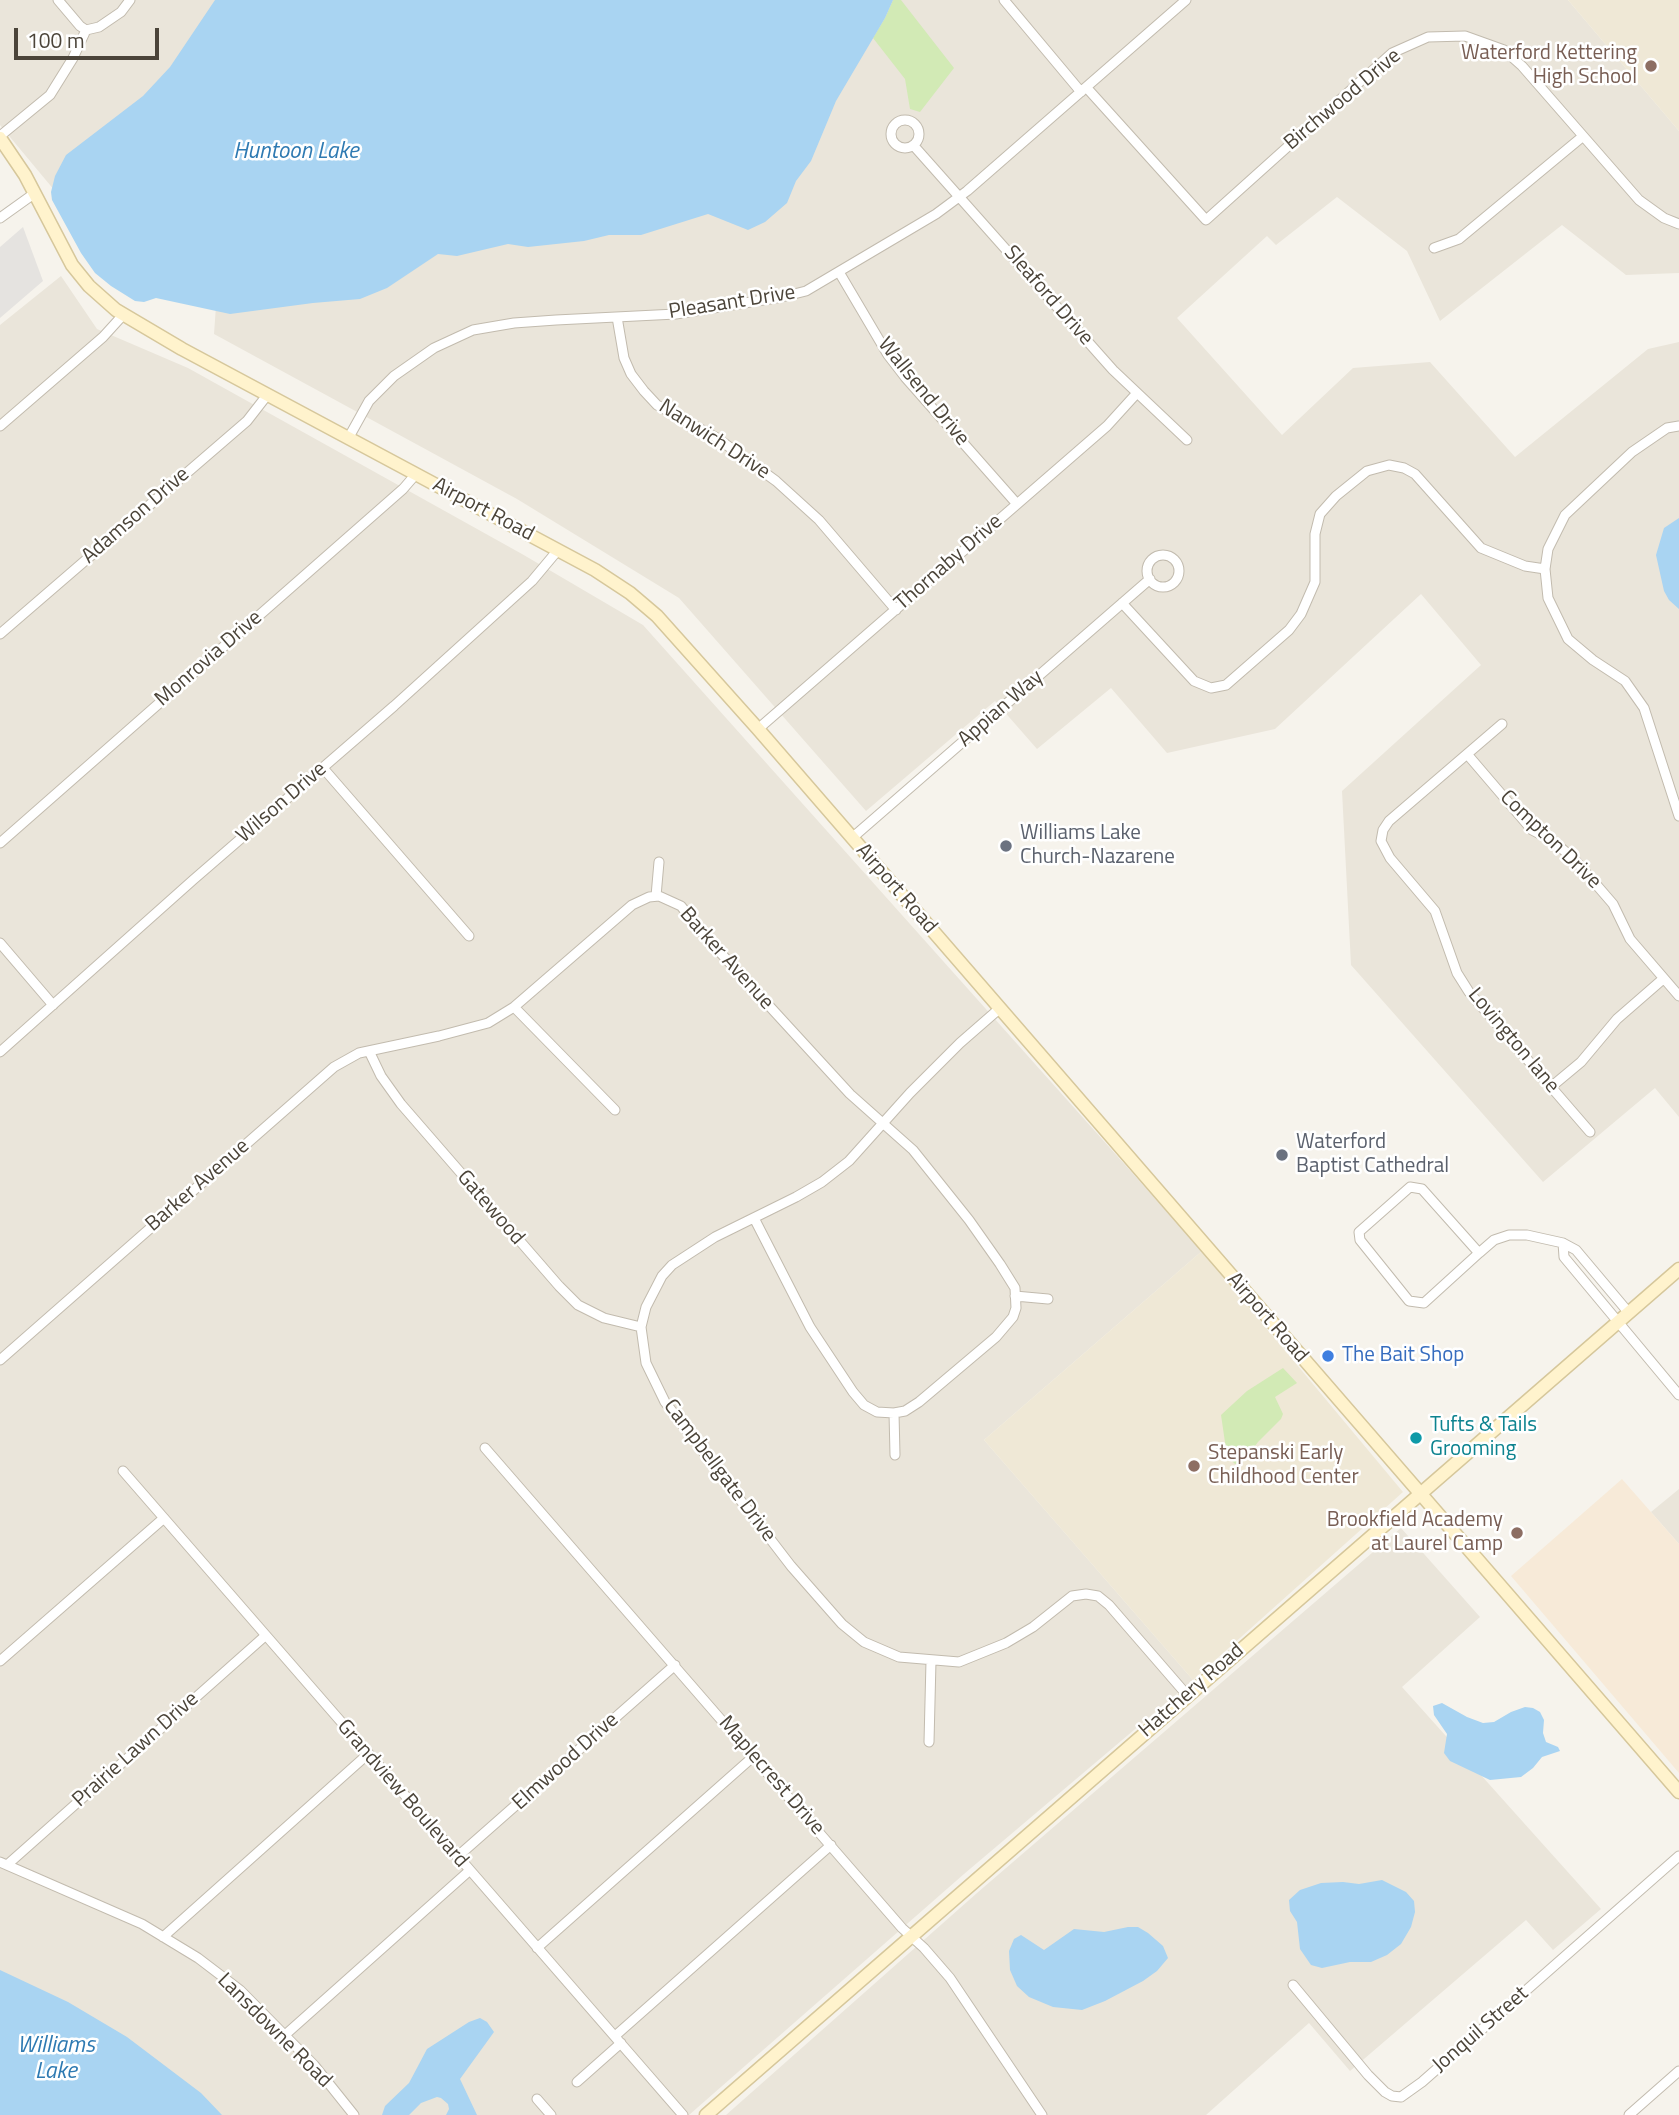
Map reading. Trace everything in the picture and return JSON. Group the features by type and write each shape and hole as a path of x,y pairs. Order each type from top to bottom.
{"street":[{"path":"58,0 86,30 99,27 121,12 130,0"},
{"path":"1004,0 1084,89"},
{"name":"Pleasant Drive","path":"349,436 369,401 383,387 434,348 473,330 514,323 676,314 806,291 960,197 1186,0"},
{"path":"0,137 50,95 73,58 86,30"},
{"name":"Birchwood Drive","path":"1084,89 1206,220 1392,53 1428,37 1465,36 1504,50 1639,200 1664,218 1679,224"},
{"name":"Airport Road","path":"0,137 76,271 97,295 123,315 558,550 614,582 649,609 680,640 758,729 1679,1792"},
{"path":"1434,248 1459,239 1582,137"},
{"name":"Sleaford Drive","path":"914,146 1113,370 1187,440"},
{"path":"0,218 34,193"},
{"name":"Wallsend Drive","path":"839,272 888,355 1017,504"},
{"path":"0,426 103,337 123,315"},
{"name":"Nanwich Drive","path":"617,317 624,358 631,374 657,405 717,438 776,481 819,520 896,610"},
{"name":"Thornaby Drive","path":"758,729 1107,426 1137,393"},
{"name":"Adamson Drive","path":"0,634 247,421 268,394"},
{"path":"1679,425 1667,428 1632,452 1565,515 1548,549 1545,569 1548,598 1568,639 1625,681 1644,708 1679,816"},
{"path":"1122,603 1194,681 1211,688 1226,685 1289,630 1301,614 1315,582 1315,534 1320,514 1336,496 1367,471 1389,466 1404,468 1415,474 1481,548 1525,566 1545,569"},
{"name":"Monrovia Drive","path":"0,843 403,489 416,474"},
{"name":"Wilson Drive","path":"0,1052 532,582 558,550"},
{"name":"Appian Way","path":"852,838 1150,579"},
{"name":"Lovington lane","path":"1502,724 1389,821 1383,830 1381,841 1390,858 1435,911 1457,973 1469,992 1590,1132"},
{"name":"Compton Drive","path":"1467,754 1532,830 1553,841 1575,860 1613,904 1630,939 1679,996"},
{"path":"323,768 469,936"},
{"path":"656,896 659,862"},
{"name":"Barker Avenue","path":"0,1360 334,1067 359,1053 488,1023 514,1007 632,905 656,896 681,906 772,1011 850,1094 913,1150 969,1220 1015,1288 1016,1296"},
{"path":"0,943 53,1004"},
{"path":"1551,1087 1581,1062 1617,1019 1663,979"},
{"path":"514,1007 615,1110"},
{"name":"Campbellgate Drive","path":"999,1009 918,1084 849,1161 822,1182 715,1237 672,1265 662,1276 646,1307 641,1327 646,1363 665,1402 820,1601 864,1642 899,1657 958,1662 1006,1643 1033,1627 1072,1596 1086,1594 1098,1596 1109,1605 1187,1695"},
{"name":"Gatewood","path":"369,1051 381,1076 401,1104 559,1286 578,1305 604,1318 641,1327"},
{"path":"1479,1253 1422,1189 1410,1186 1359,1232 1360,1240 1409,1301 1424,1303 1494,1240 1510,1235 1527,1235 1563,1243 1576,1250 1629,1313"},
{"path":"754,1218 810,1327 864,1405 877,1412 905,1411 919,1402 996,1337 1013,1317 1016,1296 1048,1299"},
{"path":"1563,1243 1564,1257 1679,1395"},
{"name":"Hatchery Road","path":"706,2115 1679,1269"},
{"path":"894,1413 895,1454"},
{"name":"Maplecrest Drive","path":"485,1448 950,1978 1042,2115"},
{"name":"Grandview Boulevard","path":"124,1471 683,2115"},
{"path":"0,1661 164,1518"},
{"name":"Prairie Lawn Drive","path":"4,1863 265,1636"},
{"path":"929,1742 931,1661"},
{"name":"Elmwood Drive","path":"457,1857 674,1665"},
{"path":"163,1937 368,1754"},
{"path":"537,1948 754,1756"},
{"path":"577,2082 618,2040 831,1845"},
{"name":"Jonquil Street","path":"1293,1985 1368,2075 1385,2092 1401,2097 1422,2082 1679,1856"},
{"name":"Lansdowne Road","path":"4,1863 131,1919 198,1958 240,1990 285,2035 314,2065 354,2115"},
{"path":"285,2035 469,1871"},
{"path":"1629,2115 1679,2071"},
{"path":"537,2098 551,2115"}],"shaded area":[{"path":"0,0 340,0 80,221 0,125"},
{"path":"722,0 1568,0 1679,131 1679,273 1626,275 1562,225 1440,321 1407,251 1337,197 1276,245 1267,236 1177,318 1282,435 1353,368 1430,362 1515,457 1648,349 1679,342 1679,1117 1655,1088 1543,1182 1351,965 1342,791 1481,665 1421,594 1275,729 1167,753 1111,688 1037,749 995,701 866,811 679,598 517,499 214,334 222,222"},
{"name":"Waterford Kettering High School","path":"1568,0 1679,0 1679,131"},
{"path":"23,227 43,281 0,318 0,247"},
{"path":"61,276 97,329 188,368 522,554 643,625 1202,1251 984,1440 1193,1680 964,1874 689,2115 0,2115 0,325"},
{"name":"Stepanski Early Childhood Center","path":"1202,1251 1403,1492 1193,1680 984,1440"},
{"path":"1622,1479 1679,1544 1679,1773 1511,1576"},
{"path":"1679,1489 1679,1544 1651,1512"},
{"path":"1401,1528 1480,1617 1402,1687 1601,1909 1553,1950 1526,1920 1350,2071 1309,2023 1206,2115 726,2115 977,1893"}],"green space":[{"path":"893,0 901,0 954,68 920,112 910,109 905,79 873,38"},
{"path":"1283,1368 1297,1383 1275,1397 1283,1414 1281,1419 1242,1463 1235,1464 1227,1456 1221,1415 1247,1391"}],"water":[{"name":"Huntoon Lake","path":"215,0 893,0 836,101 811,161 796,181 787,203 765,222 748,230 708,214 641,235 609,235 584,241 528,247 508,244 457,256 438,254 387,288 360,299 230,314 156,298 144,302 135,301 111,286 95,273 81,253 52,200 51,192 55,176 66,155 143,96 170,67"},
{"path":"1679,518 1679,609 1664,591 1656,555 1664,528"},
{"path":"1442,1703 1483,1723 1494,1722 1525,1707 1533,1708 1540,1712 1544,1720 1543,1733 1546,1742 1558,1747 1560,1751 1542,1757 1521,1777 1490,1780 1450,1761 1444,1753 1447,1734 1434,1715 1433,1706"},
{"path":"1382,1880 1406,1892 1414,1901 1415,1912 1411,1927 1401,1944 1387,1955 1371,1962 1350,1962 1322,1968 1311,1965 1300,1949 1297,1922 1290,1911 1289,1900 1300,1890 1321,1883 1359,1884"},
{"path":"1138,1927 1148,1933 1163,1946 1168,1958 1157,1971 1143,1981 1082,2010 1053,2007 1029,1997 1017,1986 1010,1970 1009,1951 1014,1939 1021,1935 1044,1950 1074,1929 1104,1932"},
{"name":"Williams Lake","path":"0,1970 68,2002 127,2037 201,2093 222,2115 0,2115"},
{"path":"480,2018 487,2022 494,2032 460,2079 477,2115 446,2115 448,2104 437,2097 421,2103 409,2115 382,2115 385,2106 409,2083 427,2049 469,2022"}],"place":[{"name":"Waterford Kettering High School","path":"1651,66"},
{"name":"Williams Lake Church-Nazarene","path":"1006,846"},
{"name":"Waterford Baptist Cathedral","path":"1282,1155"},
{"name":"The Bait Shop","path":"1328,1356"},
{"name":"Tufts & Tails Grooming","path":"1416,1438"},
{"name":"Stepanski Early Childhood Center","path":"1194,1466"},
{"name":"Brookfield Academy at Laurel Camp","path":"1517,1533"}]}
